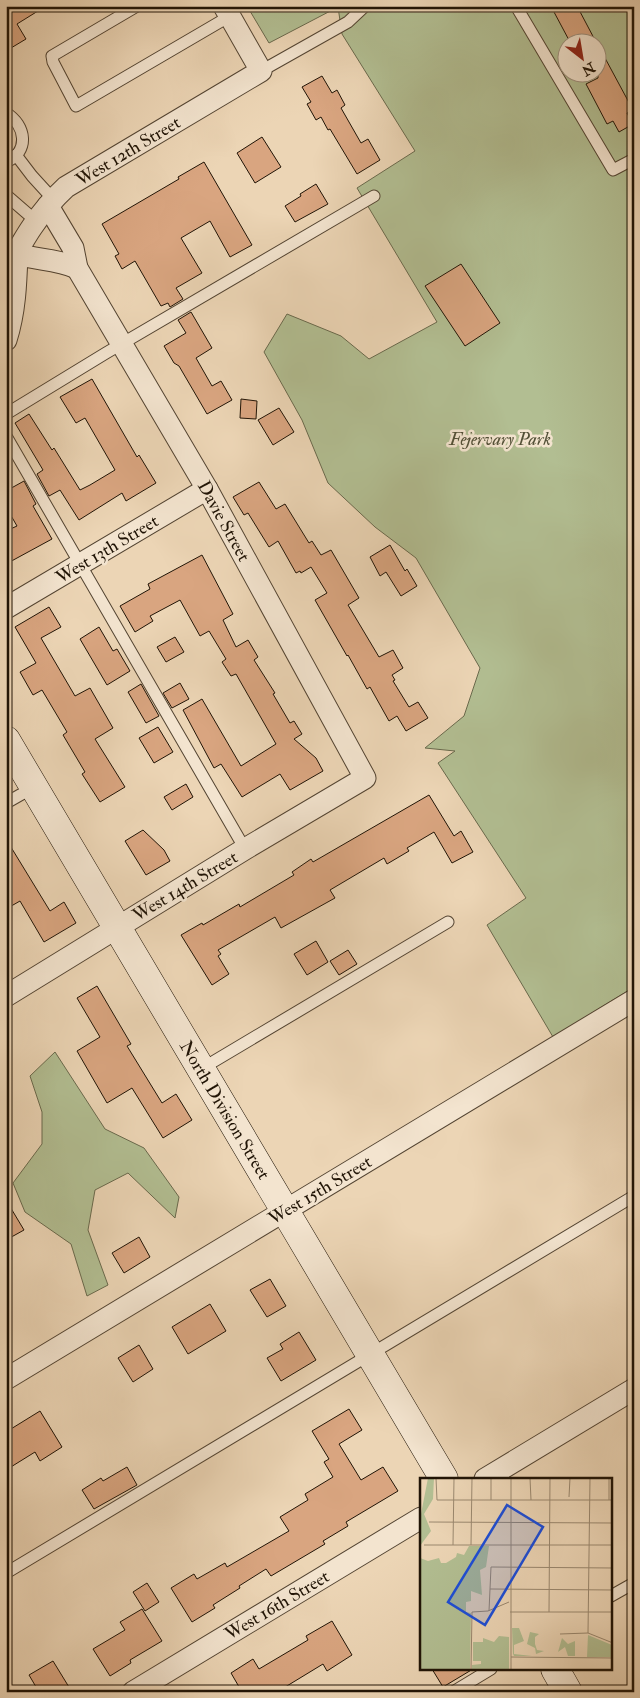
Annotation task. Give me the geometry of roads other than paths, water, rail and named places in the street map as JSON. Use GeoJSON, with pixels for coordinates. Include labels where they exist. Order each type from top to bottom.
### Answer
{"type":"FeatureCollection","features":[{"type":"Feature","properties":{"kind":"main road","name":"North Division Street"},"geometry":{"type":"LineString","coordinates":[[6,740],[443,1478]]}},
{"type":"Feature","properties":{"kind":"main road"},"geometry":{"type":"LineString","coordinates":[[556,1670],[568,1692]]}},
{"type":"Feature","properties":{"kind":"street"},"geometry":{"type":"LineString","coordinates":[[227,11],[261,71]]}},
{"type":"Feature","properties":{"kind":"street","name":"West 12th Street"},"geometry":{"type":"LineString","coordinates":[[6,340],[10,328],[16,291],[12,261],[46,209],[66,187],[261,71]]}},
{"type":"Feature","properties":{"kind":"street","name":"Davie Street"},"geometry":{"type":"LineString","coordinates":[[46,209],[73,248],[77,268],[207,489],[365,778]]}},
{"type":"Feature","properties":{"kind":"street"},"geometry":{"type":"LineString","coordinates":[[12,261],[33,258],[55,260],[77,268]]}},
{"type":"Feature","properties":{"kind":"street","name":"West 13th Street"},"geometry":{"type":"LineString","coordinates":[[6,608],[207,489]]}},
{"type":"Feature","properties":{"kind":"street","name":"West 14th Street"},"geometry":{"type":"LineString","coordinates":[[6,996],[245,849],[365,778]]}},
{"type":"Feature","properties":{"kind":"street","name":"West 15th Street"},"geometry":{"type":"LineString","coordinates":[[6,1379],[634,1000]]}},
{"type":"Feature","properties":{"kind":"street"},"geometry":{"type":"LineString","coordinates":[[487,1478],[634,1389]]}},
{"type":"Feature","properties":{"kind":"street","name":"West 16th Street"},"geometry":{"type":"LineString","coordinates":[[133,1692],[420,1519]]}},
{"type":"Feature","properties":{"kind":"lane"},"geometry":{"type":"LineString","coordinates":[[137,6],[52,56],[53,62],[76,106],[227,11]]}},
{"type":"Feature","properties":{"kind":"lane"},"geometry":{"type":"LineString","coordinates":[[261,71],[348,22],[365,6]]}},
{"type":"Feature","properties":{"kind":"lane"},"geometry":{"type":"LineString","coordinates":[[516,6],[613,170],[634,159]]}},
{"type":"Feature","properties":{"kind":"lane"},"geometry":{"type":"LineString","coordinates":[[6,114],[19,124],[23,140],[21,148],[16,155],[6,162]]}},
{"type":"Feature","properties":{"kind":"lane"},"geometry":{"type":"LineString","coordinates":[[16,155],[32,176],[46,209]]}},
{"type":"Feature","properties":{"kind":"lane"},"geometry":{"type":"LineString","coordinates":[[6,195],[46,209]]}},
{"type":"Feature","properties":{"kind":"lane"},"geometry":{"type":"LineString","coordinates":[[6,414],[121,344],[374,196]]}},
{"type":"Feature","properties":{"kind":"lane"},"geometry":{"type":"LineString","coordinates":[[6,436],[245,849]]}},
{"type":"Feature","properties":{"kind":"lane"},"geometry":{"type":"LineString","coordinates":[[6,803],[34,786]]}},
{"type":"Feature","properties":{"kind":"lane"},"geometry":{"type":"LineString","coordinates":[[201,1069],[448,922]]}},
{"type":"Feature","properties":{"kind":"lane"},"geometry":{"type":"LineString","coordinates":[[6,1573],[634,1196]]}},
{"type":"Feature","properties":{"kind":"lane"},"geometry":{"type":"LineString","coordinates":[[612,1595],[634,1583]]}},
{"type":"Feature","properties":{"kind":"lane"},"geometry":{"type":"LineString","coordinates":[[454,1692],[489,1670]]}},
{"type":"Feature","properties":{"kind":"park label","name":"Fejervary Park"},"geometry":{"type":"Point","coordinates":[500,439]}}]}
